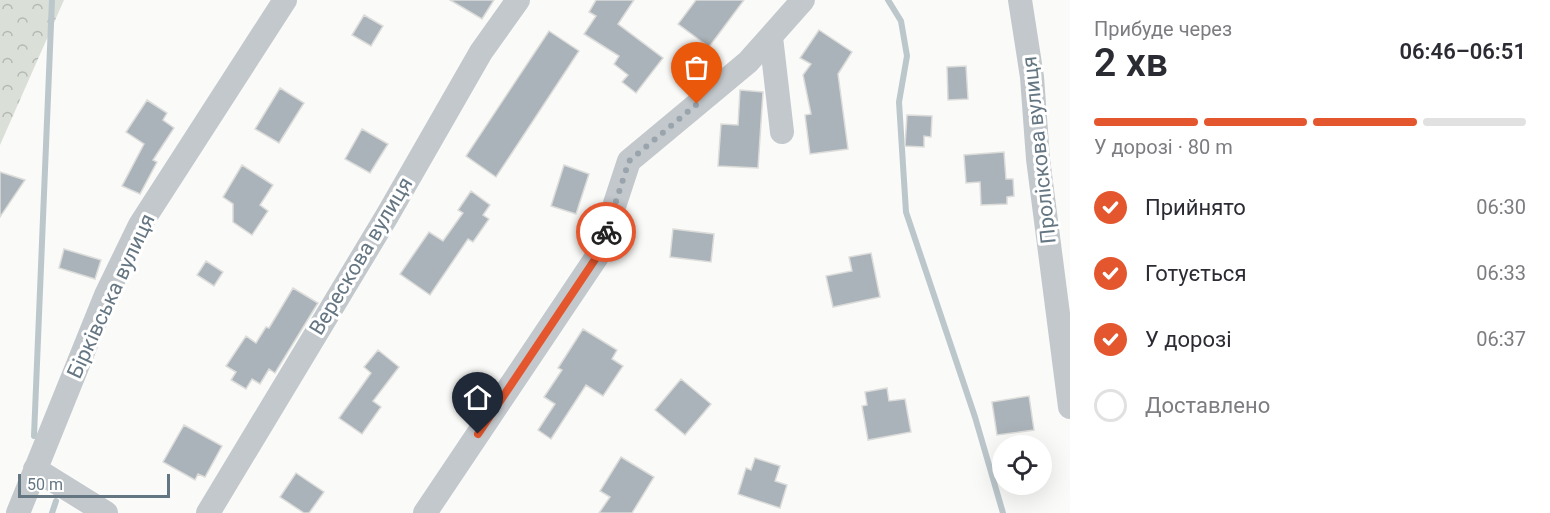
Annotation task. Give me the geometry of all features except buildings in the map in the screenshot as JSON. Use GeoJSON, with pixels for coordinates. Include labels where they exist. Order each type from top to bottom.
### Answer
{"type":"FeatureCollection","features":[{"type":"Feature","properties":{"kind":"street","name":"Бірківська вулиця"},"geometry":{"type":"LineString","coordinates":[[18,513],[106,295],[140,225],[285,0]]}},
{"type":"Feature","properties":{"kind":"street","name":"Верескова вулиця"},"geometry":{"type":"LineString","coordinates":[[208,513],[481,52],[518,0]]}},
{"type":"Feature","properties":{"kind":"street"},"geometry":{"type":"LineString","coordinates":[[425,513],[598,255],[629,161],[748,62],[803,0]]}},
{"type":"Feature","properties":{"kind":"street","name":"Проліскова вулиця"},"geometry":{"type":"LineString","coordinates":[[1020,0],[1032,77],[1038,159],[1070,407]]}},
{"type":"Feature","properties":{"kind":"street"},"geometry":{"type":"LineString","coordinates":[[771,37],[782,132]]}},
{"type":"Feature","properties":{"kind":"street"},"geometry":{"type":"LineString","coordinates":[[35,469],[106,513]]}},
{"type":"Feature","properties":{"kind":"green space"},"geometry":{"type":"Polygon","coordinates":[[[0,0],[64,0],[0,145],[0,0]]]}},
{"type":"Feature","properties":{"kind":"waterway"},"geometry":{"type":"LineString","coordinates":[[34,436],[52,0]]}},
{"type":"Feature","properties":{"kind":"waterway"},"geometry":{"type":"LineString","coordinates":[[888,0],[901,21],[907,56],[899,102],[906,212],[975,417],[1003,513]]}},
{"type":"Feature","properties":{"kind":"waterway"},"geometry":{"type":"LineString","coordinates":[[52,513],[56,501]]}},
{"type":"Feature","properties":{"kind":"way so far"},"geometry":{"type":"LineString","coordinates":[[606,232],[629,161],[697,104]]}},
{"type":"Feature","properties":{"kind":"route"},"geometry":{"type":"LineString","coordinates":[[478,434],[598,255],[606,232]]}}]}
